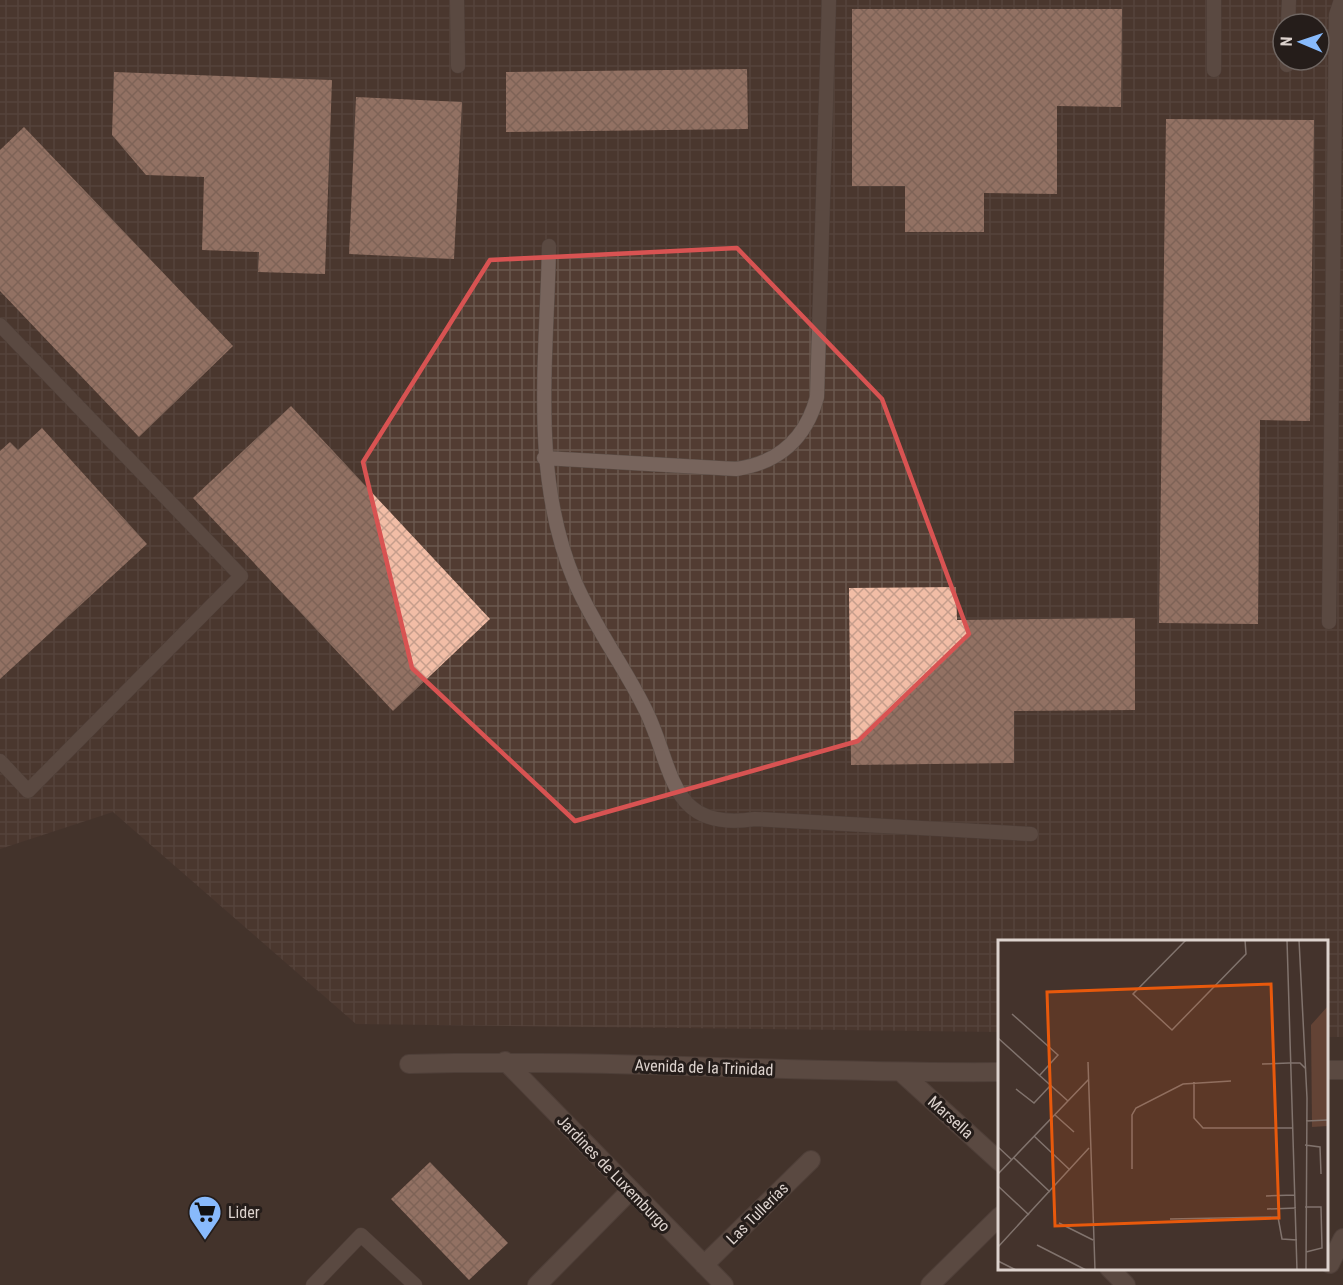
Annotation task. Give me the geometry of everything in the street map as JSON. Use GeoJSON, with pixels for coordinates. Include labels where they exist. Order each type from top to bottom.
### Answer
{"type":"FeatureCollection","features":[{"type":"Feature","properties":{"kind":"street","name":"Avenida de la Trinidad"},"geometry":{"type":"LineString","coordinates":[[410,1064],[505,1061],[902,1073],[998,1072]]}},
{"type":"Feature","properties":{"kind":"street","name":"Jardines de Luxemburgo"},"geometry":{"type":"LineString","coordinates":[[505,1061],[724,1285]]}},
{"type":"Feature","properties":{"kind":"street","name":"Marsella"},"geometry":{"type":"LineString","coordinates":[[902,1073],[998,1161]]}},
{"type":"Feature","properties":{"kind":"street","name":"Las Tullerías"},"geometry":{"type":"LineString","coordinates":[[704,1265],[810,1160]]}},
{"type":"Feature","properties":{"kind":"street"},"geometry":{"type":"LineString","coordinates":[[537,1285],[631,1190]]}},
{"type":"Feature","properties":{"kind":"street"},"geometry":{"type":"LineString","coordinates":[[930,1285],[998,1217]]}},
{"type":"Feature","properties":{"kind":"street"},"geometry":{"type":"LineString","coordinates":[[1330,1264],[1343,1238]]}},
{"type":"Feature","properties":{"kind":"street"},"geometry":{"type":"LineString","coordinates":[[1110,1270],[1126,1285]]}},
{"type":"Feature","properties":{"kind":"lane"},"geometry":{"type":"LineString","coordinates":[[457,0],[458,66]]}},
{"type":"Feature","properties":{"kind":"lane"},"geometry":{"type":"LineString","coordinates":[[544,458],[736,469],[751,467],[779,455],[804,430],[817,397],[829,0]]}},
{"type":"Feature","properties":{"kind":"lane"},"geometry":{"type":"LineString","coordinates":[[1214,0],[1214,70]]}},
{"type":"Feature","properties":{"kind":"lane"},"geometry":{"type":"LineString","coordinates":[[1329,622],[1336,15],[1341,0]]}},
{"type":"Feature","properties":{"kind":"lane"},"geometry":{"type":"LineString","coordinates":[[549,246],[544,458],[555,521],[575,582],[594,620],[638,693],[663,753],[672,784],[693,808],[723,821],[755,819],[1031,834]]}},
{"type":"Feature","properties":{"kind":"lane"},"geometry":{"type":"LineString","coordinates":[[0,325],[241,576],[28,790],[0,761]]}},
{"type":"Feature","properties":{"kind":"lane"},"geometry":{"type":"LineString","coordinates":[[314,1285],[361,1235],[415,1285]]}},
{"type":"Feature","properties":{"kind":"highlighted area"},"geometry":{"type":"Polygon","coordinates":[[[737,248],[882,399],[969,634],[858,741],[575,821],[412,668],[363,462],[490,260],[737,248]]]}},
{"type":"Feature","properties":{"kind":"shaded area"},"geometry":{"type":"Polygon","coordinates":[[[0,0],[1343,0],[1343,1037],[1328,1037],[1328,940],[998,940],[998,1032],[356,1024],[113,812],[0,849],[0,0]]]}},
{"type":"Feature","properties":{"kind":"building"},"geometry":{"type":"Polygon","coordinates":[[[852,9],[1122,9],[1121,107],[1057,106],[1057,194],[984,193],[984,232],[905,232],[905,186],[852,186],[852,9]]]}},
{"type":"Feature","properties":{"kind":"building"},"geometry":{"type":"Polygon","coordinates":[[[747,69],[748,129],[506,132],[506,72],[747,69]]]}},
{"type":"Feature","properties":{"kind":"building"},"geometry":{"type":"Polygon","coordinates":[[[114,72],[332,80],[325,274],[258,272],[259,252],[202,250],[204,177],[146,175],[112,135],[114,72]]]}},
{"type":"Feature","properties":{"kind":"building"},"geometry":{"type":"Polygon","coordinates":[[[356,97],[462,102],[454,259],[349,254],[356,97]]]}},
{"type":"Feature","properties":{"kind":"building"},"geometry":{"type":"Polygon","coordinates":[[[1166,119],[1314,120],[1310,421],[1260,420],[1258,624],[1159,623],[1166,119]]]}},
{"type":"Feature","properties":{"kind":"building"},"geometry":{"type":"Polygon","coordinates":[[[24,127],[233,346],[139,437],[0,291],[0,150],[24,127]]]}},
{"type":"Feature","properties":{"kind":"building"},"geometry":{"type":"Polygon","coordinates":[[[291,406],[490,619],[393,711],[193,498],[291,406]]]}},
{"type":"Feature","properties":{"kind":"building"},"geometry":{"type":"Polygon","coordinates":[[[42,428],[147,544],[0,679],[0,451],[10,442],[18,450],[42,428]]]}},
{"type":"Feature","properties":{"kind":"building"},"geometry":{"type":"Polygon","coordinates":[[[956,587],[957,620],[1135,618],[1135,710],[1014,711],[1014,763],[851,765],[849,588],[956,587]]]}},
{"type":"Feature","properties":{"kind":"building"},"geometry":{"type":"Polygon","coordinates":[[[430,1162],[508,1243],[469,1280],[391,1199],[430,1162]]]}},
{"type":"Feature","properties":{"kind":"place","name":"Lider"},"geometry":{"type":"Point","coordinates":[205,1241]}}]}
